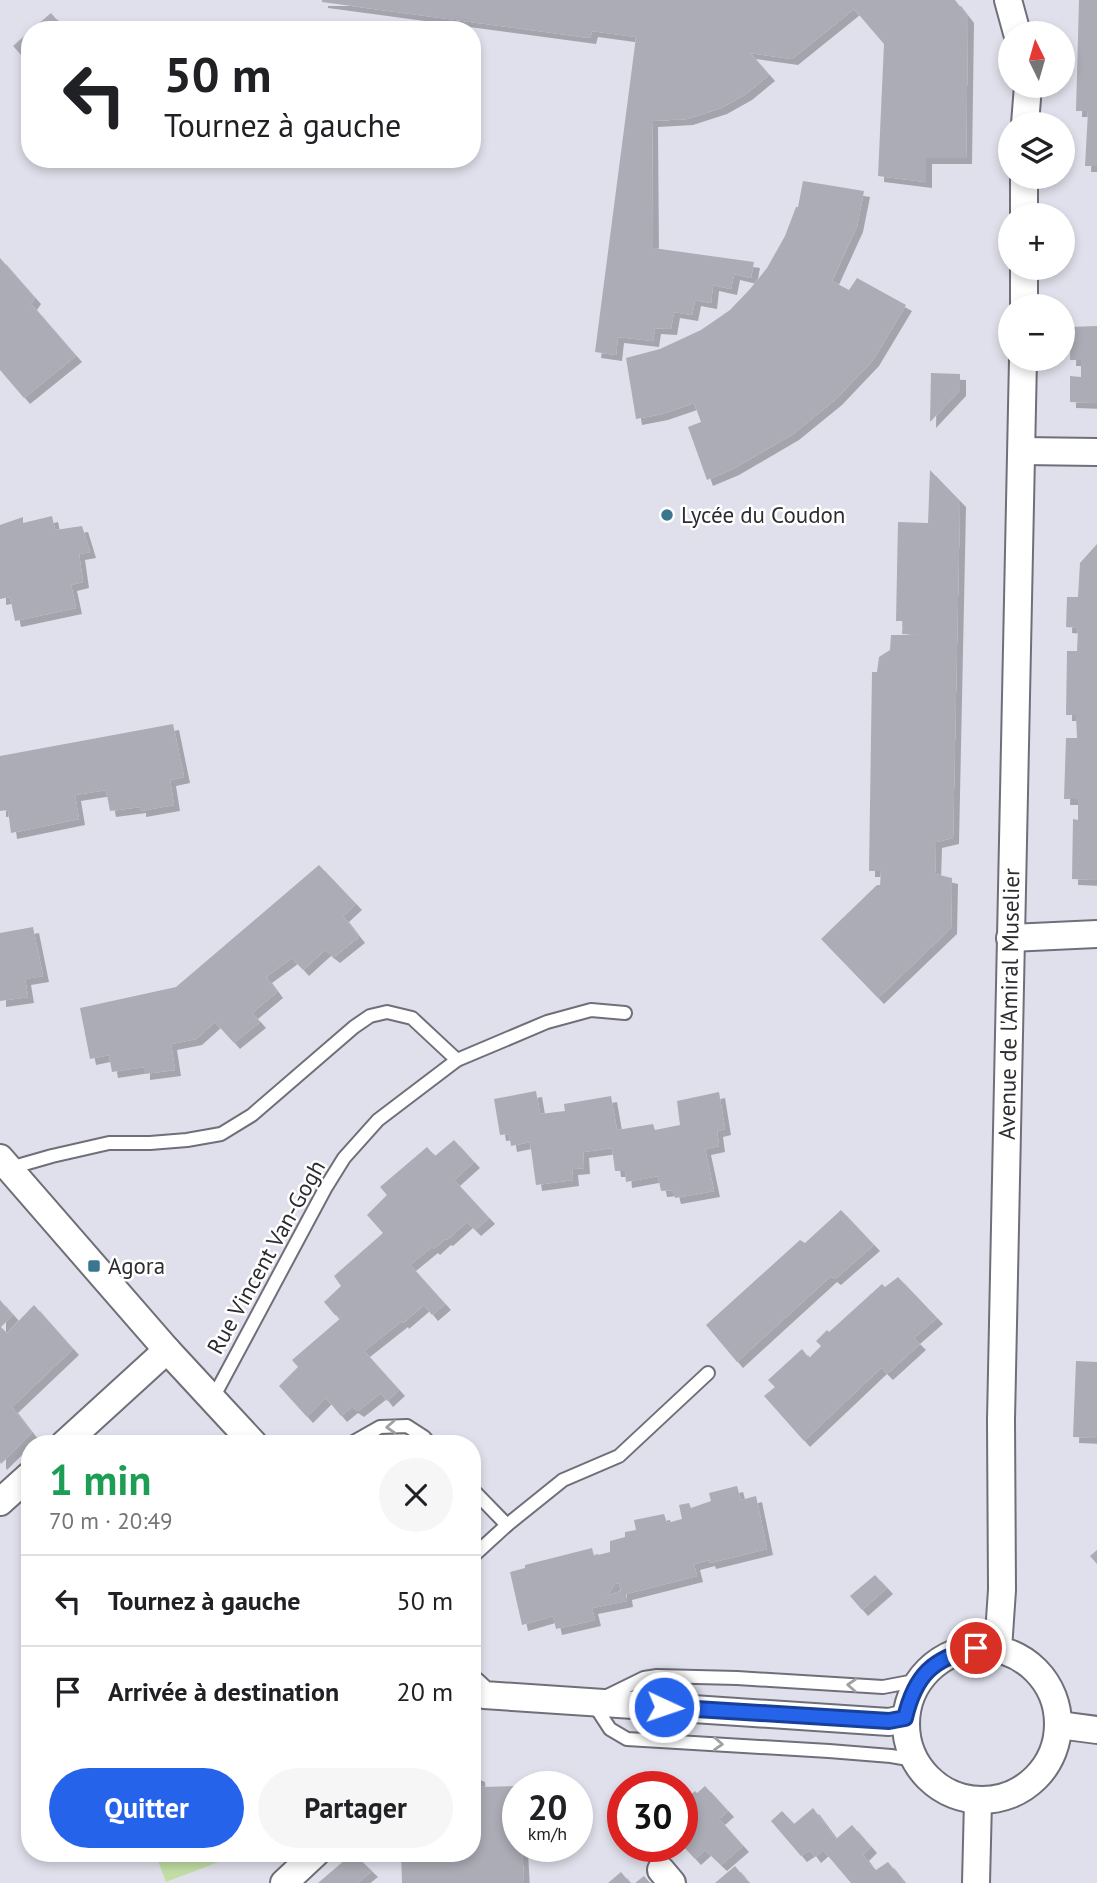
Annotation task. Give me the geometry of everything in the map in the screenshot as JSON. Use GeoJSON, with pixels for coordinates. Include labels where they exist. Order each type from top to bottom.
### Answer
{"type":"FeatureCollection","features":[{"type":"Feature","properties":{"kind":"street"},"geometry":{"type":"LineString","coordinates":[[1008,0],[1014,21]]}},
{"type":"Feature","properties":{"kind":"street"},"geometry":{"type":"LineString","coordinates":[[1027,0],[1030,21]]}},
{"type":"Feature","properties":{"kind":"street","name":"Avenue de l'Amiral Muselier"},"geometry":{"type":"LineString","coordinates":[[998,1649],[1002,1590],[1001,1420],[1023,371]]}},
{"type":"Feature","properties":{"kind":"street"},"geometry":{"type":"LineString","coordinates":[[1022,452],[1097,452]]}},
{"type":"Feature","properties":{"kind":"street"},"geometry":{"type":"LineString","coordinates":[[1010,938],[1097,934]]}},
{"type":"Feature","properties":{"kind":"street"},"geometry":{"type":"LineString","coordinates":[[5,1163],[167,1350],[246,1435]]}},
{"type":"Feature","properties":{"kind":"street"},"geometry":{"type":"LineString","coordinates":[[74,1435],[167,1350]]}},
{"type":"Feature","properties":{"kind":"street"},"geometry":{"type":"LineString","coordinates":[[0,1502],[21,1483]]}},
{"type":"Feature","properties":{"kind":"street"},"geometry":{"type":"LineString","coordinates":[[976,1648],[998,1649],[1018,1656],[1035,1668],[1049,1685],[1057,1704],[1059,1725],[1055,1750],[1043,1772],[1025,1788],[1002,1799],[978,1801],[958,1797],[940,1789],[925,1776],[914,1760],[907,1740],[905,1718],[910,1698],[920,1680],[935,1664],[954,1653],[976,1648]]}},
{"type":"Feature","properties":{"kind":"street"},"geometry":{"type":"LineString","coordinates":[[481,1695],[889,1721],[905,1718]]}},
{"type":"Feature","properties":{"kind":"street"},"geometry":{"type":"LineString","coordinates":[[1059,1725],[1097,1730]]}},
{"type":"Feature","properties":{"kind":"street"},"geometry":{"type":"LineString","coordinates":[[976,1883],[978,1801]]}},
{"type":"Feature","properties":{"kind":"street"},"geometry":{"type":"LineString","coordinates":[[284,1883],[306,1862]]}},
{"type":"Feature","properties":{"kind":"lane","name":"Rue Vincent Van-Gogh"},"geometry":{"type":"LineString","coordinates":[[213,1398],[326,1186],[344,1158],[378,1120],[457,1060],[547,1022],[591,1010],[625,1013]]}},
{"type":"Feature","properties":{"kind":"lane"},"geometry":{"type":"LineString","coordinates":[[5,1163],[109,1143],[150,1143],[221,1134],[252,1115],[354,1027],[370,1016],[387,1012],[412,1018],[457,1060]]}},
{"type":"Feature","properties":{"kind":"lane"},"geometry":{"type":"LineString","coordinates":[[481,1549],[563,1480],[619,1455],[708,1373]]}},
{"type":"Feature","properties":{"kind":"lane"},"geometry":{"type":"LineString","coordinates":[[366,1435],[380,1427],[407,1426],[421,1435]]}},
{"type":"Feature","properties":{"kind":"lane"},"geometry":{"type":"LineString","coordinates":[[481,1498],[507,1525]]}},
{"type":"Feature","properties":{"kind":"lane"},"geometry":{"type":"LineString","coordinates":[[914,1760],[829,1751],[627,1739],[610,1729],[593,1703],[644,1678],[657,1676],[883,1687],[920,1680]]}},
{"type":"Feature","properties":{"kind":"green space"},"geometry":{"type":"Polygon","coordinates":[[[158,1862],[218,1862],[166,1882],[158,1862]]]}},
{"type":"Feature","properties":{"kind":"building"},"geometry":{"type":"Polygon","coordinates":[[[955,0],[968,17],[966,158],[926,158],[926,182],[878,176],[884,44],[854,9],[792,59],[750,53],[769,75],[746,94],[721,108],[687,119],[652,121],[653,248],[754,262],[751,278],[734,274],[731,289],[713,285],[711,303],[695,300],[692,315],[674,312],[671,329],[655,328],[653,341],[618,337],[616,355],[595,352],[636,37],[592,31],[590,38],[481,23],[481,21],[322,2],[955,0]]]}},
{"type":"Feature","properties":{"kind":"building"},"geometry":{"type":"Polygon","coordinates":[[[1079,0],[1097,0],[1097,166],[1085,166],[1088,111],[1076,111],[1079,0]]]}},
{"type":"Feature","properties":{"kind":"building"},"geometry":{"type":"Polygon","coordinates":[[[51,13],[58,21],[42,21],[51,13]]]}},
{"type":"Feature","properties":{"kind":"building"},"geometry":{"type":"Polygon","coordinates":[[[21,39],[21,55],[13,46],[21,39]]]}},
{"type":"Feature","properties":{"kind":"building"},"geometry":{"type":"Polygon","coordinates":[[[803,181],[864,191],[857,226],[832,281],[849,290],[857,278],[906,305],[873,360],[836,399],[793,434],[733,469],[707,480],[688,427],[701,422],[694,403],[636,419],[626,358],[660,349],[701,330],[730,310],[767,268],[798,207],[803,181]]]}},
{"type":"Feature","properties":{"kind":"building"},"geometry":{"type":"Polygon","coordinates":[[[0,258],[35,298],[31,304],[76,356],[24,398],[0,370],[0,258]]]}},
{"type":"Feature","properties":{"kind":"building"},"geometry":{"type":"Polygon","coordinates":[[[1097,326],[1097,403],[1070,402],[1070,376],[1081,377],[1081,360],[1075,360],[1075,327],[1097,326]]]}},
{"type":"Feature","properties":{"kind":"building"},"geometry":{"type":"Polygon","coordinates":[[[931,373],[960,374],[960,390],[930,422],[931,373]]]}},
{"type":"Feature","properties":{"kind":"building"},"geometry":{"type":"Polygon","coordinates":[[[930,470],[960,501],[953,838],[936,842],[935,874],[952,878],[951,928],[878,998],[821,939],[880,885],[881,871],[869,871],[872,672],[877,672],[879,657],[890,650],[891,635],[919,635],[902,634],[903,621],[896,621],[898,522],[928,523],[930,470]]]}},
{"type":"Feature","properties":{"kind":"building"},"geometry":{"type":"Polygon","coordinates":[[[52,516],[55,530],[82,526],[90,552],[79,554],[83,582],[71,585],[76,608],[15,621],[10,597],[0,599],[0,525],[23,517],[23,523],[52,516]]]}},
{"type":"Feature","properties":{"kind":"building"},"geometry":{"type":"Polygon","coordinates":[[[1097,544],[1097,880],[1072,879],[1073,819],[1078,820],[1078,799],[1064,799],[1066,738],[1077,738],[1076,715],[1066,715],[1067,651],[1077,651],[1078,628],[1066,627],[1067,597],[1078,597],[1080,563],[1097,544]]]}},
{"type":"Feature","properties":{"kind":"building"},"geometry":{"type":"Polygon","coordinates":[[[173,724],[184,777],[170,780],[174,805],[140,811],[140,807],[110,811],[106,790],[75,795],[79,819],[11,833],[8,810],[0,811],[0,756],[173,724]]]}},
{"type":"Feature","properties":{"kind":"building"},"geometry":{"type":"Polygon","coordinates":[[[319,865],[356,904],[343,916],[359,937],[334,957],[325,950],[303,970],[292,958],[266,977],[277,992],[252,1013],[260,1022],[234,1043],[215,1022],[196,1039],[171,1044],[175,1070],[144,1074],[144,1067],[112,1072],[109,1055],[90,1059],[80,1008],[176,987],[319,865]]]}},
{"type":"Feature","properties":{"kind":"building"},"geometry":{"type":"Polygon","coordinates":[[[33,927],[43,976],[25,979],[28,997],[0,1001],[0,933],[33,927]]]}},
{"type":"Feature","properties":{"kind":"building"},"geometry":{"type":"Polygon","coordinates":[[[536,1091],[540,1114],[565,1111],[564,1104],[611,1096],[617,1130],[653,1124],[655,1130],[680,1125],[677,1101],[719,1092],[725,1129],[717,1131],[719,1146],[705,1149],[714,1191],[675,1198],[673,1190],[661,1191],[658,1176],[626,1182],[625,1171],[615,1171],[612,1148],[583,1152],[584,1168],[572,1169],[573,1180],[536,1185],[530,1142],[511,1146],[509,1134],[500,1135],[494,1099],[536,1091]]]}},
{"type":"Feature","properties":{"kind":"building"},"geometry":{"type":"Polygon","coordinates":[[[454,1140],[474,1162],[454,1180],[489,1218],[475,1230],[467,1222],[447,1240],[434,1249],[432,1247],[410,1265],[445,1304],[432,1315],[424,1305],[364,1351],[399,1390],[387,1401],[381,1393],[358,1411],[352,1407],[341,1416],[326,1398],[307,1417],[279,1386],[298,1367],[292,1360],[342,1317],[335,1315],[324,1302],[341,1286],[334,1276],[383,1233],[367,1215],[387,1195],[380,1187],[427,1147],[435,1156],[454,1140]]]}},
{"type":"Feature","properties":{"kind":"building"},"geometry":{"type":"Polygon","coordinates":[[[841,1210],[874,1245],[835,1279],[831,1276],[737,1362],[706,1325],[800,1240],[805,1243],[841,1210]]]}},
{"type":"Feature","properties":{"kind":"building"},"geometry":{"type":"Polygon","coordinates":[[[898,1277],[937,1318],[914,1338],[920,1344],[887,1374],[881,1368],[804,1441],[764,1396],[775,1387],[768,1380],[802,1349],[809,1358],[821,1346],[816,1341],[827,1330],[829,1332],[882,1284],[885,1287],[898,1277]]]}},
{"type":"Feature","properties":{"kind":"building"},"geometry":{"type":"Polygon","coordinates":[[[0,1300],[13,1315],[1,1327],[7,1333],[34,1305],[73,1349],[12,1407],[32,1433],[21,1435],[21,1444],[1,1464],[0,1300]]]}},
{"type":"Feature","properties":{"kind":"building"},"geometry":{"type":"Polygon","coordinates":[[[1076,1361],[1097,1362],[1097,1438],[1073,1437],[1076,1361]]]}},
{"type":"Feature","properties":{"kind":"building"},"geometry":{"type":"Polygon","coordinates":[[[737,1486],[741,1500],[756,1496],[767,1549],[710,1563],[709,1560],[694,1564],[697,1576],[626,1594],[627,1601],[592,1608],[595,1620],[556,1629],[553,1616],[522,1625],[510,1572],[525,1568],[525,1565],[592,1548],[594,1556],[610,1552],[610,1541],[625,1537],[625,1532],[636,1530],[634,1520],[664,1514],[667,1523],[682,1519],[679,1505],[689,1503],[691,1508],[711,1501],[709,1493],[737,1486]],[[619,1583],[615,1584],[607,1596],[621,1591],[619,1583]]]}},
{"type":"Feature","properties":{"kind":"building"},"geometry":{"type":"Polygon","coordinates":[[[1097,1550],[1097,1564],[1090,1556],[1097,1550]]]}},
{"type":"Feature","properties":{"kind":"building"},"geometry":{"type":"Polygon","coordinates":[[[875,1575],[887,1588],[862,1610],[850,1596],[875,1575]]]}},
{"type":"Feature","properties":{"kind":"building"},"geometry":{"type":"Polygon","coordinates":[[[502,1786],[502,1862],[523,1862],[524,1883],[402,1883],[401,1862],[481,1862],[481,1787],[502,1786]]]}},
{"type":"Feature","properties":{"kind":"building"},"geometry":{"type":"Polygon","coordinates":[[[705,1786],[728,1811],[719,1819],[743,1846],[721,1865],[705,1850],[698,1856],[698,1792],[705,1786]]]}},
{"type":"Feature","properties":{"kind":"building"},"geometry":{"type":"Polygon","coordinates":[[[813,1808],[836,1839],[852,1825],[871,1847],[863,1855],[869,1863],[876,1870],[888,1862],[905,1883],[851,1883],[823,1850],[815,1857],[810,1850],[801,1856],[771,1821],[782,1811],[794,1824],[813,1808]]]}},
{"type":"Feature","properties":{"kind":"building"},"geometry":{"type":"Polygon","coordinates":[[[342,1862],[362,1862],[372,1871],[357,1883],[318,1883],[342,1862]]]}},
{"type":"Feature","properties":{"kind":"building"},"geometry":{"type":"Polygon","coordinates":[[[735,1866],[749,1883],[715,1883],[735,1866]]]}},
{"type":"Feature","properties":{"kind":"building"},"geometry":{"type":"Polygon","coordinates":[[[621,1872],[630,1883],[608,1883],[621,1872]]]}},
{"type":"Feature","properties":{"kind":"building"},"geometry":{"type":"Polygon","coordinates":[[[644,1876],[650,1883],[635,1883],[644,1876]]]}},
{"type":"Feature","properties":{"kind":"place","name":"Lycée du Coudon"},"geometry":{"type":"Point","coordinates":[667,515]}},
{"type":"Feature","properties":{"kind":"place","name":"Agora"},"geometry":{"type":"Point","coordinates":[94,1266]}},
{"type":"Feature","properties":{"kind":"route"},"geometry":{"type":"LineString","coordinates":[[664,1707],[889,1721],[905,1718],[910,1698],[920,1680],[935,1664],[954,1653],[976,1648]]}}]}
